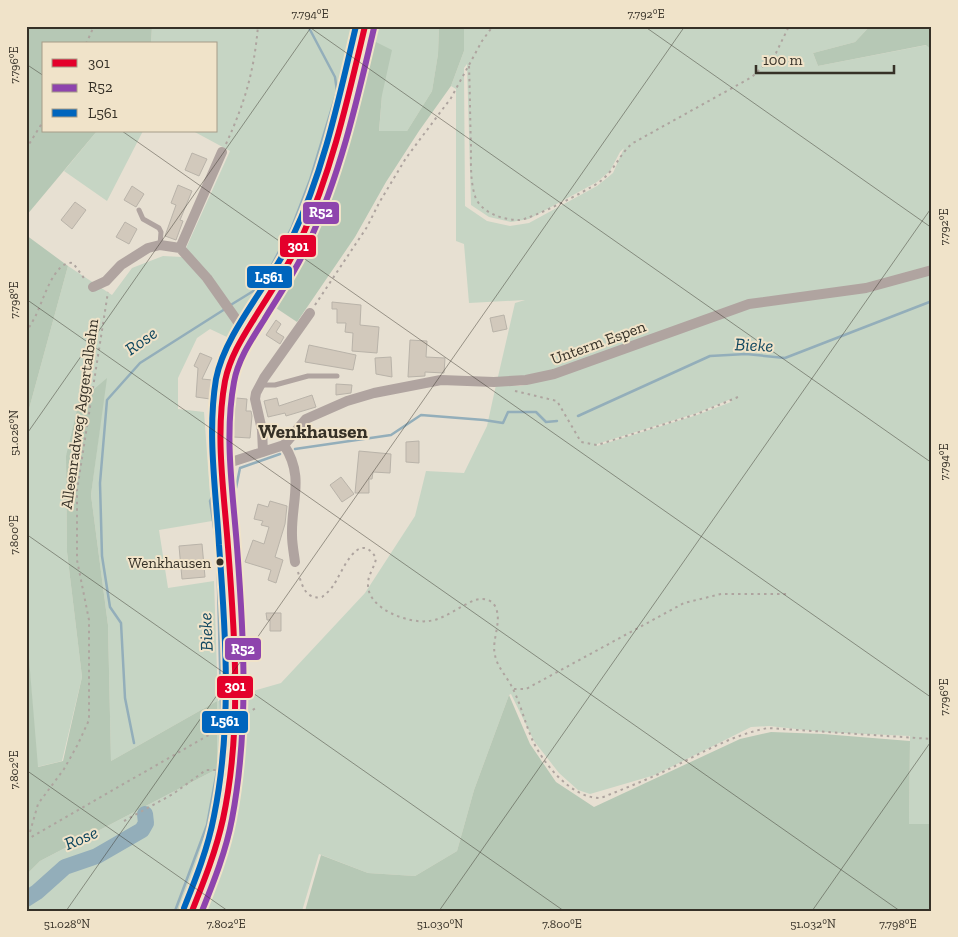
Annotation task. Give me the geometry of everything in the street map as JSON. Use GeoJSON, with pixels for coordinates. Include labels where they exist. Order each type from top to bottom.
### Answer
{"type":"FeatureCollection","features":[{"type":"Feature","properties":{"kind":"main road"},"geometry":{"type":"LineString","coordinates":[[192,911],[212,858],[228,788],[234,749],[235,672],[221,422],[225,377],[232,356],[246,330],[284,272],[317,205],[345,114],[365,26]]}},
{"type":"Feature","properties":{"kind":"street"},"geometry":{"type":"LineString","coordinates":[[180,248],[222,152]]}},
{"type":"Feature","properties":{"kind":"street"},"geometry":{"type":"LineString","coordinates":[[93,287],[101,284],[121,265],[139,252],[160,245],[180,248],[216,290],[233,316],[246,330]]}},
{"type":"Feature","properties":{"kind":"street","name":"Unterm Espen"},"geometry":{"type":"LineString","coordinates":[[284,445],[306,419],[347,401],[374,393],[441,380],[494,382],[526,380],[554,374],[749,304],[866,288],[932,270]]}},
{"type":"Feature","properties":{"kind":"street"},"geometry":{"type":"LineString","coordinates":[[263,452],[262,430],[255,399],[260,385],[310,313]]}},
{"type":"Feature","properties":{"kind":"street"},"geometry":{"type":"LineString","coordinates":[[223,473],[263,452],[284,445],[295,464],[296,487],[292,535],[295,562]]}},
{"type":"Feature","properties":{"kind":"lane"},"geometry":{"type":"LineString","coordinates":[[139,210],[143,218],[161,232],[160,245]]}},
{"type":"Feature","properties":{"kind":"lane"},"geometry":{"type":"LineString","coordinates":[[260,385],[275,385],[308,376],[337,376]]}},
{"type":"Feature","properties":{"kind":"path"},"geometry":{"type":"LineString","coordinates":[[87,42],[94,26]]}},
{"type":"Feature","properties":{"kind":"path"},"geometry":{"type":"LineString","coordinates":[[222,152],[247,94],[255,56],[258,26]]}},
{"type":"Feature","properties":{"kind":"path"},"geometry":{"type":"LineString","coordinates":[[310,313],[367,227],[406,158],[452,98],[482,41],[493,26]]}},
{"type":"Feature","properties":{"kind":"path"},"geometry":{"type":"LineString","coordinates":[[469,66],[471,169],[474,195],[478,203],[486,211],[520,220],[537,215],[597,184],[611,172],[627,148],[633,143],[752,77],[776,53],[789,26]]}},
{"type":"Feature","properties":{"kind":"path"},"geometry":{"type":"LineString","coordinates":[[26,149],[42,123]]}},
{"type":"Feature","properties":{"kind":"path"},"geometry":{"type":"LineString","coordinates":[[26,333],[50,282],[63,265],[70,262],[73,263],[89,285],[93,287]]}},
{"type":"Feature","properties":{"kind":"path","name":"Alleenradweg Aggertalbahn"},"geometry":{"type":"LineString","coordinates":[[26,839],[38,804],[64,769],[89,720],[90,620],[77,560],[76,490],[110,277]]}},
{"type":"Feature","properties":{"kind":"path"},"geometry":{"type":"LineString","coordinates":[[515,391],[557,400],[581,442],[597,445],[697,414],[738,398]]}},
{"type":"Feature","properties":{"kind":"path"},"geometry":{"type":"LineString","coordinates":[[295,562],[302,586],[310,596],[317,598],[326,594],[334,585],[351,554],[357,550],[368,548],[376,558],[368,584],[370,592],[382,607],[392,614],[409,619],[430,621],[482,598],[493,603],[498,619],[494,637],[494,656],[514,689],[532,740],[542,756],[569,787],[580,794],[592,798],[601,798],[655,776],[751,731],[768,728],[932,739]]}},
{"type":"Feature","properties":{"kind":"path"},"geometry":{"type":"LineString","coordinates":[[514,689],[526,689],[684,603],[721,594],[787,594]]}},
{"type":"Feature","properties":{"kind":"path"},"geometry":{"type":"LineString","coordinates":[[26,839],[197,742]]}},
{"type":"Feature","properties":{"kind":"path"},"geometry":{"type":"LineString","coordinates":[[124,821],[173,794],[206,770],[225,770]]}},
{"type":"Feature","properties":{"kind":"green space"},"geometry":{"type":"Polygon","coordinates":[[[26,26],[152,26],[151,42],[42,42],[42,132],[96,132],[26,216],[26,26]]]}},
{"type":"Feature","properties":{"kind":"green space"},"geometry":{"type":"Polygon","coordinates":[[[152,26],[439,26],[438,54],[432,91],[407,131],[379,132],[382,95],[340,151],[246,346],[210,329],[197,338],[178,378],[178,409],[204,412],[212,521],[159,530],[168,588],[214,581],[218,701],[281,683],[365,593],[415,516],[426,471],[464,473],[487,426],[496,385],[520,386],[530,384],[730,311],[932,272],[932,824],[909,825],[910,736],[823,732],[769,726],[751,727],[655,775],[590,794],[578,790],[559,773],[534,741],[511,694],[509,695],[474,790],[457,851],[415,876],[368,873],[319,854],[302,911],[201,911],[213,883],[226,840],[240,774],[242,751],[221,768],[208,837],[178,911],[26,911],[26,875],[40,861],[217,769],[217,701],[111,761],[108,625],[91,495],[106,379],[66,456],[67,552],[82,677],[62,761],[37,767],[26,622],[26,420],[68,266],[112,295],[132,268],[163,256],[182,257],[230,151],[195,132],[218,132],[218,42],[151,42],[152,26]],[[731,399],[697,413],[597,444],[597,446],[697,415],[731,402],[731,399]]]}},
{"type":"Feature","properties":{"kind":"green space"},"geometry":{"type":"Polygon","coordinates":[[[439,26],[464,26],[464,51],[451,86],[419,131],[386,182],[355,237],[297,322],[270,304],[323,205],[368,38],[392,50],[382,95],[379,131],[407,131],[432,91],[438,54],[439,26]]]}},
{"type":"Feature","properties":{"kind":"green space"},"geometry":{"type":"Polygon","coordinates":[[[464,26],[870,26],[855,42],[813,53],[818,66],[927,45],[932,50],[932,267],[867,285],[768,297],[522,380],[497,381],[515,303],[525,300],[469,303],[464,244],[456,241],[456,89],[451,86],[464,51],[464,26]],[[467,64],[464,68],[465,206],[487,221],[510,226],[529,223],[597,186],[613,173],[624,148],[610,171],[597,182],[529,219],[511,222],[489,217],[471,205],[467,64]]]}},
{"type":"Feature","properties":{"kind":"green space"},"geometry":{"type":"Polygon","coordinates":[[[870,26],[932,26],[932,50],[926,45],[818,66],[813,53],[855,42],[870,26]]]}},
{"type":"Feature","properties":{"kind":"green space"},"geometry":{"type":"Polygon","coordinates":[[[96,132],[142,132],[107,201],[64,171],[96,132]]]}},
{"type":"Feature","properties":{"kind":"green space"},"geometry":{"type":"Polygon","coordinates":[[[26,235],[68,266],[26,420],[26,235]]]}},
{"type":"Feature","properties":{"kind":"green space"},"geometry":{"type":"Polygon","coordinates":[[[107,378],[91,495],[108,625],[111,761],[217,701],[217,769],[40,861],[26,875],[26,622],[38,767],[63,761],[82,677],[67,552],[66,456],[79,402],[107,378]]]}},
{"type":"Feature","properties":{"kind":"green space"},"geometry":{"type":"Polygon","coordinates":[[[509,695],[530,744],[556,782],[594,807],[740,739],[771,732],[910,741],[909,824],[932,824],[932,911],[305,911],[321,855],[368,873],[415,876],[457,851],[474,790],[509,695]]]}},
{"type":"Feature","properties":{"kind":"building"},"geometry":{"type":"Polygon","coordinates":[[[192,153],[207,159],[199,176],[185,170],[192,153]]]}},
{"type":"Feature","properties":{"kind":"building"},"geometry":{"type":"Polygon","coordinates":[[[178,185],[192,191],[180,220],[183,221],[176,240],[165,236],[176,205],[171,203],[178,185]]]}},
{"type":"Feature","properties":{"kind":"building"},"geometry":{"type":"Polygon","coordinates":[[[132,186],[144,194],[136,207],[124,200],[132,186]]]}},
{"type":"Feature","properties":{"kind":"building"},"geometry":{"type":"Polygon","coordinates":[[[75,202],[86,210],[72,229],[61,220],[75,202]]]}},
{"type":"Feature","properties":{"kind":"building"},"geometry":{"type":"Polygon","coordinates":[[[125,222],[137,229],[129,244],[116,237],[125,222]]]}},
{"type":"Feature","properties":{"kind":"building"},"geometry":{"type":"Polygon","coordinates":[[[332,302],[361,305],[360,325],[379,327],[377,353],[352,351],[353,333],[345,332],[346,323],[337,323],[337,309],[332,309],[332,302]]]}},
{"type":"Feature","properties":{"kind":"building"},"geometry":{"type":"Polygon","coordinates":[[[504,315],[507,329],[493,332],[490,318],[504,315]]]}},
{"type":"Feature","properties":{"kind":"building"},"geometry":{"type":"Polygon","coordinates":[[[276,320],[281,324],[276,332],[284,337],[280,344],[266,335],[276,320]]]}},
{"type":"Feature","properties":{"kind":"building"},"geometry":{"type":"Polygon","coordinates":[[[410,340],[427,341],[426,357],[445,358],[444,373],[425,372],[425,376],[408,377],[410,340]]]}},
{"type":"Feature","properties":{"kind":"building"},"geometry":{"type":"Polygon","coordinates":[[[309,345],[356,355],[353,370],[305,362],[309,345]]]}},
{"type":"Feature","properties":{"kind":"building"},"geometry":{"type":"Polygon","coordinates":[[[200,353],[212,358],[202,379],[212,380],[210,399],[196,397],[198,368],[194,366],[200,353]]]}},
{"type":"Feature","properties":{"kind":"building"},"geometry":{"type":"Polygon","coordinates":[[[391,357],[392,377],[376,374],[375,358],[391,357]]]}},
{"type":"Feature","properties":{"kind":"building"},"geometry":{"type":"Polygon","coordinates":[[[336,384],[352,385],[351,393],[336,395],[336,384]]]}},
{"type":"Feature","properties":{"kind":"building"},"geometry":{"type":"Polygon","coordinates":[[[312,395],[316,407],[286,416],[285,413],[268,417],[264,401],[277,398],[279,406],[312,395]]]}},
{"type":"Feature","properties":{"kind":"building"},"geometry":{"type":"Polygon","coordinates":[[[236,398],[247,399],[246,411],[251,411],[252,416],[250,438],[233,437],[236,398]]]}},
{"type":"Feature","properties":{"kind":"building"},"geometry":{"type":"Polygon","coordinates":[[[419,441],[419,463],[406,462],[406,442],[419,441]]]}},
{"type":"Feature","properties":{"kind":"building"},"geometry":{"type":"Polygon","coordinates":[[[359,451],[391,454],[390,473],[373,472],[372,479],[369,479],[369,493],[355,493],[359,451]]]}},
{"type":"Feature","properties":{"kind":"building"},"geometry":{"type":"Polygon","coordinates":[[[341,477],[354,494],[342,502],[330,485],[341,477]]]}},
{"type":"Feature","properties":{"kind":"building"},"geometry":{"type":"Polygon","coordinates":[[[270,501],[287,506],[285,524],[275,557],[283,560],[276,583],[268,580],[271,570],[245,562],[253,540],[264,544],[269,527],[261,525],[263,521],[254,519],[258,504],[268,507],[270,501]]]}},
{"type":"Feature","properties":{"kind":"building"},"geometry":{"type":"Polygon","coordinates":[[[202,544],[205,577],[182,579],[179,546],[202,544]]]}},
{"type":"Feature","properties":{"kind":"building"},"geometry":{"type":"Polygon","coordinates":[[[266,613],[281,613],[281,631],[270,631],[270,620],[267,620],[266,613]]]}},
{"type":"Feature","properties":{"kind":"waterway","name":"Rose"},"geometry":{"type":"LineString","coordinates":[[229,306],[255,290],[266,276],[292,227],[310,180],[337,91],[335,77],[308,26]]}},
{"type":"Feature","properties":{"kind":"waterway","name":"Bieke"},"geometry":{"type":"LineString","coordinates":[[578,416],[710,356],[746,354],[785,358],[932,301]]}},
{"type":"Feature","properties":{"kind":"waterway","name":"Rose"},"geometry":{"type":"LineString","coordinates":[[134,743],[125,698],[121,623],[110,607],[102,556],[100,483],[107,400],[140,363],[225,309]]}},
{"type":"Feature","properties":{"kind":"waterway","name":"Bieke"},"geometry":{"type":"LineString","coordinates":[[295,449],[391,435],[421,415],[503,423],[508,412],[536,412],[546,422],[557,421]]}},
{"type":"Feature","properties":{"kind":"waterway","name":"Bieke"},"geometry":{"type":"LineString","coordinates":[[230,489],[236,488],[240,468],[280,454]]}},
{"type":"Feature","properties":{"kind":"waterway","name":"Bieke"},"geometry":{"type":"LineString","coordinates":[[175,911],[207,825],[222,744],[217,547],[210,501],[215,491],[217,491]]}},
{"type":"Feature","properties":{"kind":"waterway","name":"Rose"},"geometry":{"type":"LineString","coordinates":[[26,899],[37,892],[65,867],[97,856],[142,830],[146,823],[145,814]]}},
{"type":"Feature","properties":{"kind":"transit line","name":"L561"},"geometry":{"type":"LineString","coordinates":[[184,908],[201,863],[211,828],[220,782],[223,749],[226,681],[224,613],[212,441],[213,400],[216,379],[229,343],[283,255],[303,213],[330,134],[356,26]]}},
{"type":"Feature","properties":{"kind":"transit line","name":"301"},"geometry":{"type":"LineString","coordinates":[[192,911],[220,831],[233,752],[235,649],[220,443],[225,381],[230,363],[238,346],[291,258],[312,213],[338,134],[365,26]]}},
{"type":"Feature","properties":{"kind":"transit line","name":"R52"},"geometry":{"type":"LineString","coordinates":[[202,911],[219,866],[232,819],[241,751],[243,649],[230,444],[231,402],[234,382],[246,349],[298,264],[319,218],[347,138],[374,28]]}},
{"type":"Feature","properties":{"kind":"place","name":"Wenkhausen"},"geometry":{"type":"Point","coordinates":[220,562]}},
{"type":"Feature","properties":{"kind":"district","name":"Wenkhausen"},"geometry":{"type":"Point","coordinates":[313,431]}}]}
